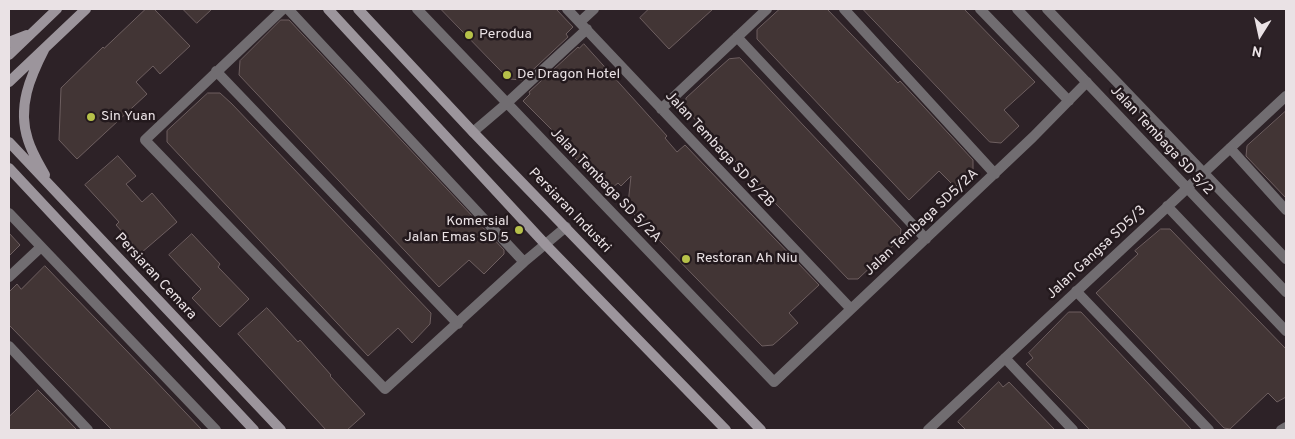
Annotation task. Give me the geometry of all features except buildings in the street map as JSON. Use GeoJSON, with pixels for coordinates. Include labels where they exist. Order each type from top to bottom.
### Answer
{"type":"FeatureCollection","features":[{"type":"Feature","properties":{"kind":"street"},"geometry":{"type":"LineString","coordinates":[[9,55],[57,9]]}},
{"type":"Feature","properties":{"kind":"street"},"geometry":{"type":"LineString","coordinates":[[9,82],[86,9]]}},
{"type":"Feature","properties":{"kind":"street"},"geometry":{"type":"LineString","coordinates":[[283,9],[145,140],[385,389],[524,262],[566,227]]}},
{"type":"Feature","properties":{"kind":"street"},"geometry":{"type":"LineString","coordinates":[[288,9],[524,262]]}},
{"type":"Feature","properties":{"kind":"street"},"geometry":{"type":"LineString","coordinates":[[328,9],[546,245],[726,430]]}},
{"type":"Feature","properties":{"kind":"street","name":"Persiaran Industri"},"geometry":{"type":"LineString","coordinates":[[358,9],[473,132],[761,430]]}},
{"type":"Feature","properties":{"kind":"street","name":"Jalan Tembaga SD 5/2A"},"geometry":{"type":"LineString","coordinates":[[417,9],[774,382]]}},
{"type":"Feature","properties":{"kind":"street","name":"Jalan Tembaga SD 5/2B"},"geometry":{"type":"LineString","coordinates":[[567,9],[851,309]]}},
{"type":"Feature","properties":{"kind":"street"},"geometry":{"type":"LineString","coordinates":[[473,132],[507,103],[584,25],[594,9]]}},
{"type":"Feature","properties":{"kind":"street"},"geometry":{"type":"LineString","coordinates":[[661,109],[767,9]]}},
{"type":"Feature","properties":{"kind":"street"},"geometry":{"type":"LineString","coordinates":[[844,9],[995,174]]}},
{"type":"Feature","properties":{"kind":"street"},"geometry":{"type":"LineString","coordinates":[[980,9],[1069,101]]}},
{"type":"Feature","properties":{"kind":"street","name":"Jalan Tembaga SD 5/2"},"geometry":{"type":"LineString","coordinates":[[1017,9],[1286,292]]}},
{"type":"Feature","properties":{"kind":"street","name":"Jalan Tembaga SD 5/2"},"geometry":{"type":"LineString","coordinates":[[1047,9],[1286,259]]}},
{"type":"Feature","properties":{"kind":"street"},"geometry":{"type":"LineString","coordinates":[[9,42],[30,34]]}},
{"type":"Feature","properties":{"kind":"street"},"geometry":{"type":"LineString","coordinates":[[738,37],[926,239]]}},
{"type":"Feature","properties":{"kind":"street"},"geometry":{"type":"LineString","coordinates":[[45,48],[29,83],[25,99],[24,124],[28,142],[51,187]]}},
{"type":"Feature","properties":{"kind":"street"},"geometry":{"type":"LineString","coordinates":[[216,71],[458,324]]}},
{"type":"Feature","properties":{"kind":"street","name":"Jalan Tembaga SD5/2A"},"geometry":{"type":"LineString","coordinates":[[774,382],[995,174],[1087,82]]}},
{"type":"Feature","properties":{"kind":"street","name":"Jalan Gangsa SD5/3"},"geometry":{"type":"LineString","coordinates":[[931,429],[1286,96]]}},
{"type":"Feature","properties":{"kind":"street","name":"Persiaran Cemara"},"geometry":{"type":"LineString","coordinates":[[9,142],[281,430]]}},
{"type":"Feature","properties":{"kind":"street"},"geometry":{"type":"LineString","coordinates":[[1230,148],[1286,210]]}},
{"type":"Feature","properties":{"kind":"street"},"geometry":{"type":"LineString","coordinates":[[9,168],[254,430]]}},
{"type":"Feature","properties":{"kind":"street"},"geometry":{"type":"LineString","coordinates":[[1167,206],[1286,331]]}},
{"type":"Feature","properties":{"kind":"street"},"geometry":{"type":"LineString","coordinates":[[9,213],[216,430]]}},
{"type":"Feature","properties":{"kind":"street"},"geometry":{"type":"LineString","coordinates":[[9,277],[41,247]]}},
{"type":"Feature","properties":{"kind":"street"},"geometry":{"type":"LineString","coordinates":[[1076,291],[1209,430]]}},
{"type":"Feature","properties":{"kind":"street"},"geometry":{"type":"LineString","coordinates":[[9,346],[88,430]]}},
{"type":"Feature","properties":{"kind":"street"},"geometry":{"type":"LineString","coordinates":[[1005,358],[1073,430]]}},
{"type":"Feature","properties":{"kind":"street"},"geometry":{"type":"LineString","coordinates":[[1281,430],[1286,426]]}},
{"type":"Feature","properties":{"kind":"place","name":"Perodua"},"geometry":{"type":"Point","coordinates":[469,35]}},
{"type":"Feature","properties":{"kind":"place","name":"De Dragon Hotel"},"geometry":{"type":"Point","coordinates":[507,75]}},
{"type":"Feature","properties":{"kind":"place","name":"Sin Yuan"},"geometry":{"type":"Point","coordinates":[91,117]}},
{"type":"Feature","properties":{"kind":"place","name":"Komersial Jalan Emas SD 5"},"geometry":{"type":"Point","coordinates":[519,230]}},
{"type":"Feature","properties":{"kind":"place","name":"Restoran Ah Niu"},"geometry":{"type":"Point","coordinates":[686,259]}}]}
